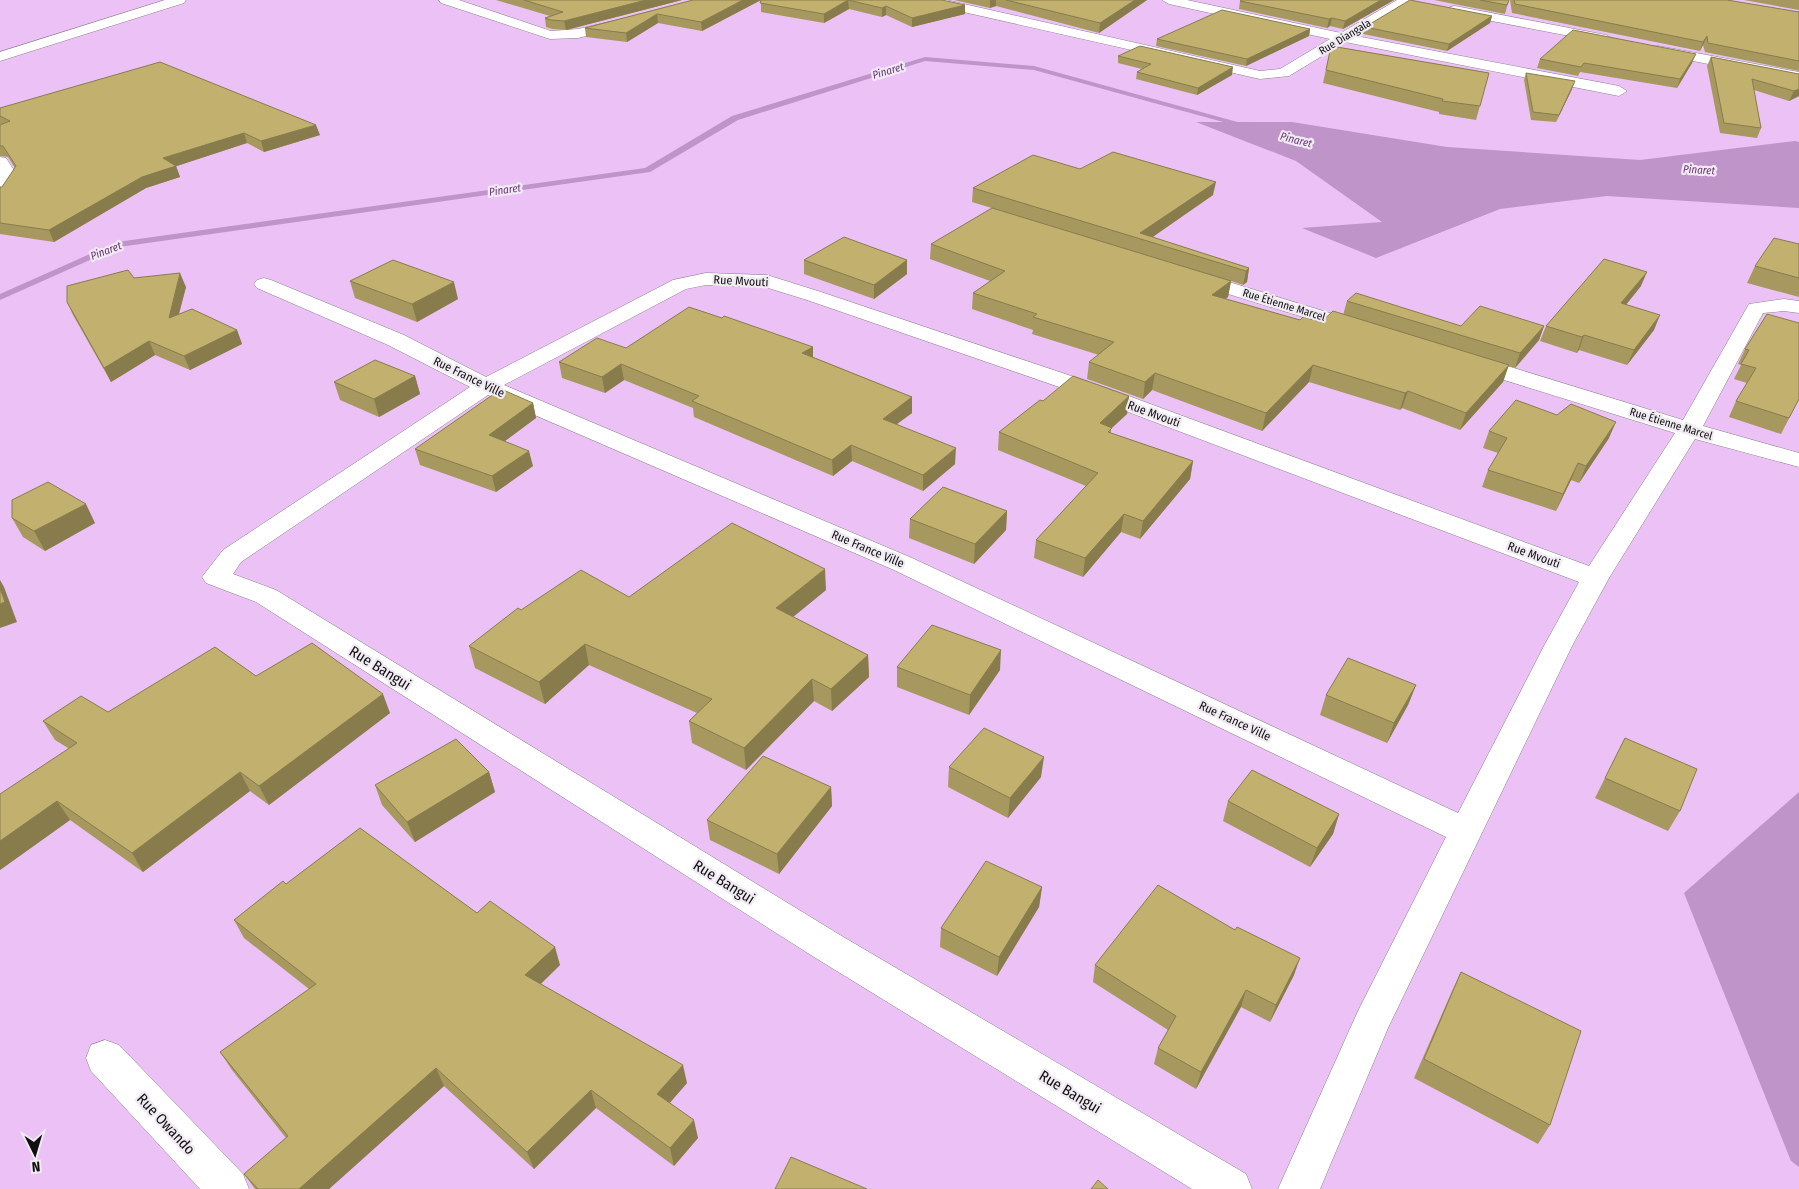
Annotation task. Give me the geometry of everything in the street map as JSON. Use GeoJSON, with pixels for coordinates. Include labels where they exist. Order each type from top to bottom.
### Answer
{"type":"FeatureCollection","features":[{"type":"Feature","properties":{"kind":"street"},"geometry":{"type":"LineString","coordinates":[[0,57],[179,0]]}},
{"type":"Feature","properties":{"kind":"street"},"geometry":{"type":"LineString","coordinates":[[446,0],[550,35],[582,34],[637,18]]}},
{"type":"Feature","properties":{"kind":"street","name":"Rue Diangala"},"geometry":{"type":"LineString","coordinates":[[928,0],[1260,75],[1284,73],[1408,1]]}},
{"type":"Feature","properties":{"kind":"street"},"geometry":{"type":"LineString","coordinates":[[1169,0],[1344,38],[1620,91]]}},
{"type":"Feature","properties":{"kind":"street"},"geometry":{"type":"LineString","coordinates":[[1445,8],[1620,42]]}},
{"type":"Feature","properties":{"kind":"street"},"geometry":{"type":"LineString","coordinates":[[1640,46],[1799,77]]}},
{"type":"Feature","properties":{"kind":"street"},"geometry":{"type":"LineString","coordinates":[[0,162],[10,178],[0,193]]}},
{"type":"Feature","properties":{"kind":"street","name":"Rue Étienne Marcel"},"geometry":{"type":"LineString","coordinates":[[1178,273],[1377,334]]}},
{"type":"Feature","properties":{"kind":"street","name":"Rue Mvouti"},"geometry":{"type":"LineString","coordinates":[[216,577],[232,556],[486,386],[680,284],[706,279],[767,280],[1099,393],[1595,578]]}},
{"type":"Feature","properties":{"kind":"street","name":"Rue France Ville"},"geometry":{"type":"LineString","coordinates":[[264,284],[396,340],[486,386],[903,564],[1465,830]]}},
{"type":"Feature","properties":{"kind":"street"},"geometry":{"type":"LineString","coordinates":[[1299,1189],[1371,1023],[1465,830],[1558,646],[1595,578],[1689,430],[1756,308],[1784,305],[1799,307]]}},
{"type":"Feature","properties":{"kind":"street","name":"Rue Étienne Marcel"},"geometry":{"type":"LineString","coordinates":[[1453,357],[1689,430],[1799,460]]}},
{"type":"Feature","properties":{"kind":"street","name":"Rue Bangui"},"geometry":{"type":"LineString","coordinates":[[216,577],[266,596],[827,946],[1231,1189]]}},
{"type":"Feature","properties":{"kind":"street","name":"Rue Owando"},"geometry":{"type":"LineString","coordinates":[[105,1058],[228,1189]]}},
{"type":"Feature","properties":{"kind":"shaded area"},"geometry":{"type":"Polygon","coordinates":[[[0,0],[1799,0],[1799,1189],[0,1189],[0,0]]]}},
{"type":"Feature","properties":{"kind":"water"},"geometry":{"type":"Polygon","coordinates":[[[1196,122],[1292,122],[1447,147],[1640,160],[1795,141],[1799,142],[1799,208],[1607,196],[1500,209],[1376,258],[1302,228],[1382,222],[1296,161],[1196,122]]]}},
{"type":"Feature","properties":{"kind":"water"},"geometry":{"type":"Polygon","coordinates":[[[1799,792],[1799,1167],[1791,1161],[1684,893],[1799,792]]]}},
{"type":"Feature","properties":{"kind":"building"},"geometry":{"type":"Polygon","coordinates":[[[524,0],[646,0],[564,21],[545,18],[563,12],[524,0]]]}},
{"type":"Feature","properties":{"kind":"building"},"geometry":{"type":"Polygon","coordinates":[[[693,0],[743,0],[701,22],[657,14],[626,33],[585,28],[693,0]]]}},
{"type":"Feature","properties":{"kind":"building"},"geometry":{"type":"Polygon","coordinates":[[[761,0],[848,0],[824,14],[760,3],[761,0]]]}},
{"type":"Feature","properties":{"kind":"building"},"geometry":{"type":"Polygon","coordinates":[[[848,0],[942,0],[965,5],[912,18],[886,6],[882,8],[848,0]]]}},
{"type":"Feature","properties":{"kind":"building"},"geometry":{"type":"Polygon","coordinates":[[[1006,0],[1135,0],[1100,23],[1006,0]]]}},
{"type":"Feature","properties":{"kind":"building"},"geometry":{"type":"Polygon","coordinates":[[[1381,0],[1345,21],[1240,1],[1381,0]]]}},
{"type":"Feature","properties":{"kind":"building"},"geometry":{"type":"Polygon","coordinates":[[[1410,0],[1492,16],[1449,44],[1365,27],[1410,0]]]}},
{"type":"Feature","properties":{"kind":"building"},"geometry":{"type":"Polygon","coordinates":[[[1480,0],[1509,0],[1507,5],[1480,0]]]}},
{"type":"Feature","properties":{"kind":"building"},"geometry":{"type":"Polygon","coordinates":[[[1514,0],[1727,0],[1799,12],[1799,61],[1708,43],[1707,36],[1703,42],[1515,4],[1514,0]]]}},
{"type":"Feature","properties":{"kind":"building"},"geometry":{"type":"Polygon","coordinates":[[[1222,10],[1310,29],[1247,59],[1157,39],[1222,10]]]}},
{"type":"Feature","properties":{"kind":"building"},"geometry":{"type":"Polygon","coordinates":[[[1573,30],[1696,54],[1680,79],[1584,63],[1581,67],[1540,59],[1573,30]]]}},
{"type":"Feature","properties":{"kind":"building"},"geometry":{"type":"Polygon","coordinates":[[[1140,46],[1233,67],[1198,88],[1137,72],[1151,64],[1118,56],[1140,46]]]}},
{"type":"Feature","properties":{"kind":"building"},"geometry":{"type":"Polygon","coordinates":[[[1331,46],[1489,73],[1480,106],[1442,101],[1443,99],[1326,70],[1331,46]]]}},
{"type":"Feature","properties":{"kind":"building"},"geometry":{"type":"Polygon","coordinates":[[[1711,57],[1799,74],[1799,89],[1794,91],[1752,79],[1761,128],[1724,123],[1711,57]]]}},
{"type":"Feature","properties":{"kind":"building"},"geometry":{"type":"Polygon","coordinates":[[[160,62],[316,125],[261,141],[244,133],[163,158],[176,166],[142,177],[49,230],[0,223],[0,187],[2,187],[16,166],[3,146],[0,146],[0,125],[10,121],[0,116],[0,108],[160,62]]]}},
{"type":"Feature","properties":{"kind":"building"},"geometry":{"type":"Polygon","coordinates":[[[1526,73],[1575,81],[1559,115],[1533,112],[1526,73]]]}},
{"type":"Feature","properties":{"kind":"building"},"geometry":{"type":"Polygon","coordinates":[[[1113,152],[1216,182],[1140,233],[1249,268],[1246,271],[973,188],[1033,155],[1080,169],[1113,152]]]}},
{"type":"Feature","properties":{"kind":"building"},"geometry":{"type":"Polygon","coordinates":[[[992,208],[1231,281],[1212,295],[1300,320],[1303,317],[1321,322],[1333,311],[1509,365],[1466,413],[1408,391],[1405,393],[1313,365],[1266,413],[1155,373],[1145,382],[1089,362],[1114,342],[1033,317],[1037,314],[973,293],[1005,271],[931,244],[992,208]]]}},
{"type":"Feature","properties":{"kind":"building"},"geometry":{"type":"Polygon","coordinates":[[[844,237],[907,260],[874,285],[804,260],[844,237]]]}},
{"type":"Feature","properties":{"kind":"building"},"geometry":{"type":"Polygon","coordinates":[[[1774,238],[1799,244],[1799,278],[1755,266],[1774,238]]]}},
{"type":"Feature","properties":{"kind":"building"},"geometry":{"type":"Polygon","coordinates":[[[1604,259],[1647,272],[1621,303],[1660,315],[1634,350],[1546,326],[1604,259]]]}},
{"type":"Feature","properties":{"kind":"building"},"geometry":{"type":"Polygon","coordinates":[[[393,260],[454,282],[412,304],[350,281],[393,260]]]}},
{"type":"Feature","properties":{"kind":"building"},"geometry":{"type":"Polygon","coordinates":[[[128,270],[134,278],[180,273],[169,318],[192,309],[237,330],[184,356],[149,341],[104,368],[67,302],[67,286],[128,270]]]}},
{"type":"Feature","properties":{"kind":"building"},"geometry":{"type":"Polygon","coordinates":[[[1356,293],[1461,326],[1480,306],[1544,326],[1520,353],[1347,301],[1356,293]]]}},
{"type":"Feature","properties":{"kind":"building"},"geometry":{"type":"Polygon","coordinates":[[[689,307],[722,318],[724,316],[813,347],[802,353],[912,397],[883,419],[956,448],[923,475],[851,445],[832,460],[692,401],[699,396],[621,364],[602,377],[559,362],[597,338],[626,348],[689,307]]]}},
{"type":"Feature","properties":{"kind":"building"},"geometry":{"type":"Polygon","coordinates":[[[1767,314],[1799,323],[1799,399],[1789,418],[1736,401],[1756,368],[1741,364],[1749,350],[1745,349],[1767,314]]]}},
{"type":"Feature","properties":{"kind":"building"},"geometry":{"type":"Polygon","coordinates":[[[375,360],[415,376],[374,399],[334,382],[375,360]]]}},
{"type":"Feature","properties":{"kind":"building"},"geometry":{"type":"Polygon","coordinates":[[[1073,376],[1129,396],[1100,423],[1112,428],[1108,432],[1193,461],[1143,521],[1124,514],[1085,558],[1036,540],[1098,473],[999,432],[1040,400],[1043,401],[1073,376]]]}},
{"type":"Feature","properties":{"kind":"building"},"geometry":{"type":"Polygon","coordinates":[[[501,389],[533,403],[489,435],[529,451],[492,476],[415,449],[501,389]]]}},
{"type":"Feature","properties":{"kind":"building"},"geometry":{"type":"Polygon","coordinates":[[[1516,400],[1557,415],[1571,404],[1616,422],[1586,466],[1578,463],[1563,494],[1488,470],[1507,438],[1489,431],[1516,400]]]}},
{"type":"Feature","properties":{"kind":"building"},"geometry":{"type":"Polygon","coordinates":[[[48,482],[86,504],[34,531],[12,518],[12,500],[48,482]]]}},
{"type":"Feature","properties":{"kind":"building"},"geometry":{"type":"Polygon","coordinates":[[[943,487],[1007,511],[975,544],[910,519],[943,487]]]}},
{"type":"Feature","properties":{"kind":"building"},"geometry":{"type":"Polygon","coordinates":[[[732,523],[825,569],[776,608],[868,655],[831,689],[812,679],[744,748],[689,721],[712,699],[585,644],[539,682],[469,646],[518,608],[521,610],[581,570],[629,597],[732,523]]]}},
{"type":"Feature","properties":{"kind":"building"},"geometry":{"type":"Polygon","coordinates":[[[0,588],[5,602],[0,604],[0,588]]]}},
{"type":"Feature","properties":{"kind":"building"},"geometry":{"type":"Polygon","coordinates":[[[932,625],[1001,650],[970,695],[897,667],[932,625]]]}},
{"type":"Feature","properties":{"kind":"building"},"geometry":{"type":"Polygon","coordinates":[[[312,643],[383,694],[259,786],[240,772],[132,853],[57,801],[0,841],[0,794],[77,743],[43,721],[81,696],[108,712],[215,647],[256,676],[312,643]]]}},
{"type":"Feature","properties":{"kind":"building"},"geometry":{"type":"Polygon","coordinates":[[[1348,658],[1416,685],[1394,723],[1326,695],[1348,658]]]}},
{"type":"Feature","properties":{"kind":"building"},"geometry":{"type":"Polygon","coordinates":[[[984,728],[1044,757],[1010,798],[949,767],[984,728]]]}},
{"type":"Feature","properties":{"kind":"building"},"geometry":{"type":"Polygon","coordinates":[[[1625,738],[1697,769],[1680,811],[1605,778],[1625,738]]]}},
{"type":"Feature","properties":{"kind":"building"},"geometry":{"type":"Polygon","coordinates":[[[456,739],[489,772],[407,822],[375,785],[456,739]]]}},
{"type":"Feature","properties":{"kind":"building"},"geometry":{"type":"Polygon","coordinates":[[[763,756],[831,787],[777,854],[707,820],[763,756]]]}},
{"type":"Feature","properties":{"kind":"building"},"geometry":{"type":"Polygon","coordinates":[[[1252,770],[1339,814],[1317,848],[1228,801],[1252,770]]]}},
{"type":"Feature","properties":{"kind":"building"},"geometry":{"type":"Polygon","coordinates":[[[360,828],[477,913],[490,901],[555,947],[525,975],[683,1065],[657,1094],[694,1120],[670,1148],[591,1090],[527,1152],[436,1068],[299,1189],[258,1189],[244,1174],[288,1136],[220,1052],[316,984],[234,920],[283,881],[286,884],[360,828]]]}},
{"type":"Feature","properties":{"kind":"building"},"geometry":{"type":"Polygon","coordinates":[[[986,861],[1042,887],[999,957],[941,928],[986,861]]]}},
{"type":"Feature","properties":{"kind":"building"},"geometry":{"type":"Polygon","coordinates":[[[1158,885],[1235,930],[1237,927],[1300,958],[1276,1005],[1246,990],[1201,1072],[1158,1048],[1176,1016],[1095,965],[1158,885]]]}},
{"type":"Feature","properties":{"kind":"building"},"geometry":{"type":"Polygon","coordinates":[[[1461,972],[1581,1031],[1550,1125],[1424,1059],[1461,972]]]}},
{"type":"Feature","properties":{"kind":"building"},"geometry":{"type":"Polygon","coordinates":[[[791,1157],[867,1189],[775,1189],[791,1157]]]}},
{"type":"Feature","properties":{"kind":"building"},"geometry":{"type":"Polygon","coordinates":[[[1098,1180],[1108,1189],[1091,1189],[1098,1180]]]}},
{"type":"Feature","properties":{"kind":"waterway","name":"Pinaret"},"geometry":{"type":"LineString","coordinates":[[0,297],[117,245],[647,170],[735,118],[925,59],[1034,68],[1248,126]]}}]}
